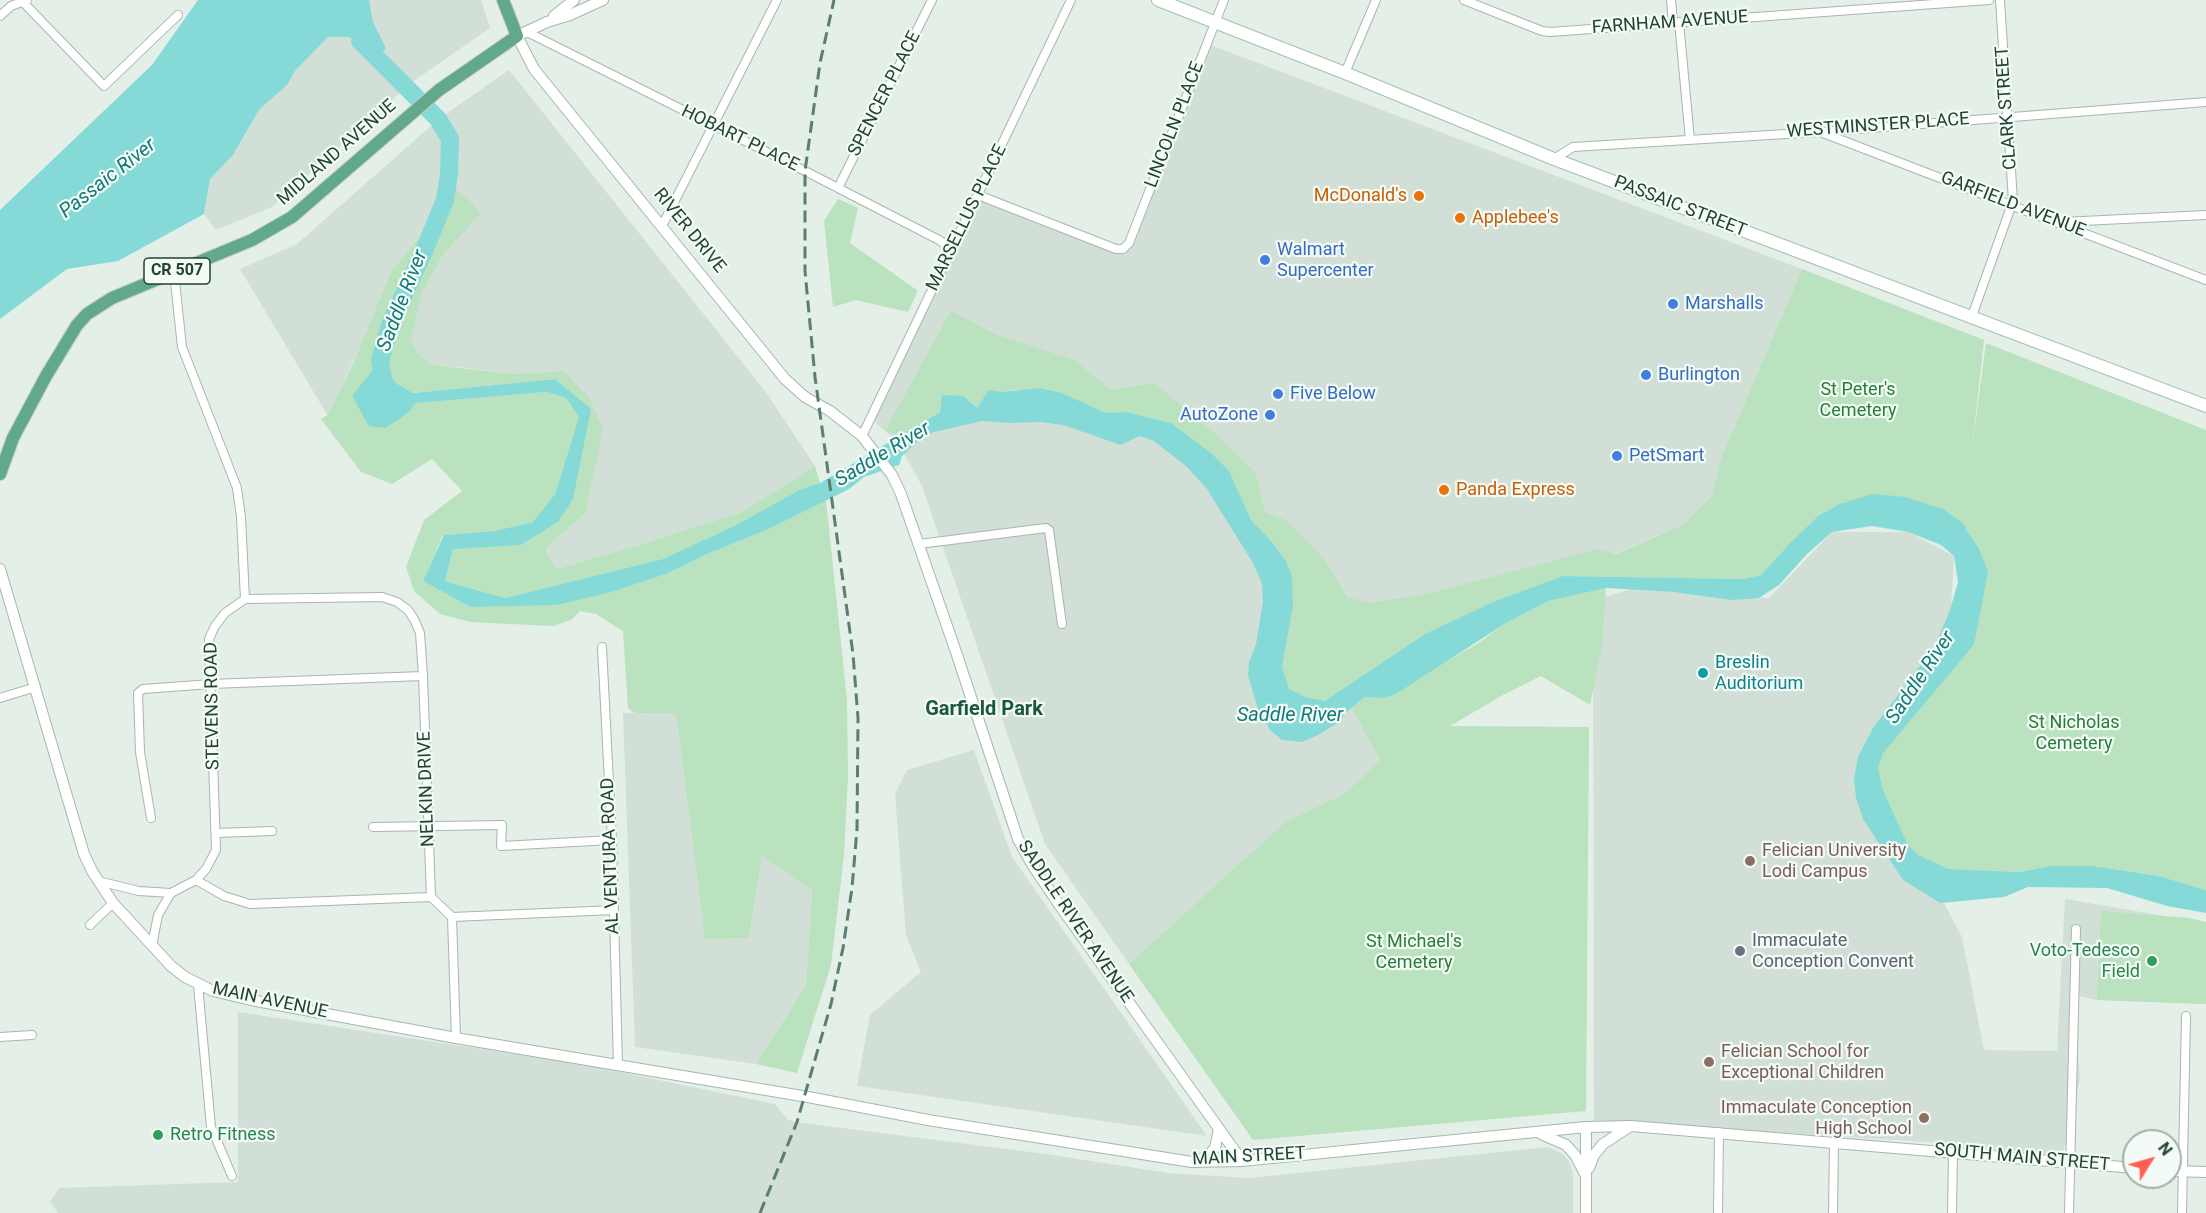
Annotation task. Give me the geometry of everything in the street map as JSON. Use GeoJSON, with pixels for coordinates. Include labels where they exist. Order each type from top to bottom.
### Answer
{"type":"FeatureCollection","features":[{"type":"Feature","properties":{"kind":"main road","name":"RIVER DRIVE"},"geometry":{"type":"LineString","coordinates":[[503,0],[522,34]]}},
{"type":"Feature","properties":{"kind":"main road","name":"PASSAIC STREET"},"geometry":{"type":"LineString","coordinates":[[1158,0],[1346,73],[1554,159],[2206,406]]}},
{"type":"Feature","properties":{"kind":"main road","name":"MIDLAND AVENUE"},"geometry":{"type":"LineString","coordinates":[[0,474],[13,438],[60,353],[82,320],[98,305],[252,240],[292,217],[430,96],[522,34]]}},
{"type":"Feature","properties":{"kind":"street"},"geometry":{"type":"LineString","coordinates":[[547,22],[574,0]]}},
{"type":"Feature","properties":{"kind":"street","name":"MIDLAND AVENUE"},"geometry":{"type":"LineString","coordinates":[[522,34],[603,0]]}},
{"type":"Feature","properties":{"kind":"street"},"geometry":{"type":"LineString","coordinates":[[662,226],[777,0]]}},
{"type":"Feature","properties":{"kind":"street","name":"SPENCER PLACE"},"geometry":{"type":"LineString","coordinates":[[838,188],[932,0]]}},
{"type":"Feature","properties":{"kind":"street","name":"MARSELLUS PLACE"},"geometry":{"type":"LineString","coordinates":[[865,438],[1071,0]]}},
{"type":"Feature","properties":{"kind":"street","name":"LINCOLN PLACE"},"geometry":{"type":"LineString","coordinates":[[978,195],[1116,249],[1124,249],[1129,243],[1224,0]]}},
{"type":"Feature","properties":{"kind":"street"},"geometry":{"type":"LineString","coordinates":[[1346,73],[1376,0]]}},
{"type":"Feature","properties":{"kind":"street","name":"FARNHAM AVENUE"},"geometry":{"type":"LineString","coordinates":[[1464,0],[1542,31],[1989,0]]}},
{"type":"Feature","properties":{"kind":"street"},"geometry":{"type":"LineString","coordinates":[[1671,0],[1676,22],[1690,140]]}},
{"type":"Feature","properties":{"kind":"street","name":"CLARK STREET"},"geometry":{"type":"LineString","coordinates":[[1972,316],[2012,204],[2000,0]]}},
{"type":"Feature","properties":{"kind":"street"},"geometry":{"type":"LineString","coordinates":[[0,16],[11,6],[24,1],[104,86],[178,15]]}},
{"type":"Feature","properties":{"kind":"street","name":"HOBART PLACE"},"geometry":{"type":"LineString","coordinates":[[522,34],[713,125],[939,240],[952,249]]}},
{"type":"Feature","properties":{"kind":"street","name":"RIVER DRIVE"},"geometry":{"type":"LineString","coordinates":[[522,34],[534,69],[785,379],[805,397],[830,411],[865,438],[881,457]]}},
{"type":"Feature","properties":{"kind":"street","name":"WESTMINSTER PLACE"},"geometry":{"type":"LineString","coordinates":[[1554,159],[1573,147],[1820,132],[2206,102]]}},
{"type":"Feature","properties":{"kind":"street","name":"GARFIELD AVENUE"},"geometry":{"type":"LineString","coordinates":[[1820,132],[2206,280]]}},
{"type":"Feature","properties":{"kind":"street"},"geometry":{"type":"LineString","coordinates":[[2058,222],[2206,215]]}},
{"type":"Feature","properties":{"kind":"street"},"geometry":{"type":"LineString","coordinates":[[174,272],[182,347],[237,488],[241,517],[245,599]]}},
{"type":"Feature","properties":{"kind":"street","name":"SADDLE RIVER AVENUE"},"geometry":{"type":"LineString","coordinates":[[881,457],[894,478],[919,544],[1018,839],[1058,903],[1242,1161]]}},
{"type":"Feature","properties":{"kind":"street"},"geometry":{"type":"LineString","coordinates":[[919,544],[1046,528],[1049,530],[1062,624]]}},
{"type":"Feature","properties":{"kind":"street","name":"MAIN AVENUE"},"geometry":{"type":"LineString","coordinates":[[0,569],[84,854],[113,903],[171,966],[198,985],[251,1000],[456,1038],[808,1096]]}},
{"type":"Feature","properties":{"kind":"street","name":"NELKIN DRIVE"},"geometry":{"type":"LineString","coordinates":[[245,599],[382,597],[397,602],[408,610],[420,633],[431,897]]}},
{"type":"Feature","properties":{"kind":"street","name":"STEVENS ROAD"},"geometry":{"type":"LineString","coordinates":[[98,881],[138,891],[171,892],[196,880],[214,857],[217,833],[209,639],[215,626],[225,614],[245,599]]}},
{"type":"Feature","properties":{"kind":"street","name":"AL VENTURA ROAD"},"geometry":{"type":"LineString","coordinates":[[602,647],[612,840],[618,1065]]}},
{"type":"Feature","properties":{"kind":"street"},"geometry":{"type":"LineString","coordinates":[[151,818],[140,752],[138,693],[150,687],[423,676]]}},
{"type":"Feature","properties":{"kind":"street"},"geometry":{"type":"LineString","coordinates":[[0,698],[36,687]]}},
{"type":"Feature","properties":{"kind":"street"},"geometry":{"type":"LineString","coordinates":[[373,827],[502,825],[501,846],[612,840]]}},
{"type":"Feature","properties":{"kind":"street"},"geometry":{"type":"LineString","coordinates":[[217,833],[272,831]]}},
{"type":"Feature","properties":{"kind":"street"},"geometry":{"type":"LineString","coordinates":[[196,880],[224,897],[250,904],[431,897],[452,917],[456,1038]]}},
{"type":"Feature","properties":{"kind":"street"},"geometry":{"type":"LineString","coordinates":[[152,946],[158,915],[171,892]]}},
{"type":"Feature","properties":{"kind":"street"},"geometry":{"type":"LineString","coordinates":[[90,925],[113,903]]}},
{"type":"Feature","properties":{"kind":"street"},"geometry":{"type":"LineString","coordinates":[[452,917],[614,910]]}},
{"type":"Feature","properties":{"kind":"street"},"geometry":{"type":"LineString","coordinates":[[2069,1213],[2076,929]]}},
{"type":"Feature","properties":{"kind":"street"},"geometry":{"type":"LineString","coordinates":[[198,985],[212,1127],[232,1176]]}},
{"type":"Feature","properties":{"kind":"street"},"geometry":{"type":"LineString","coordinates":[[2182,1213],[2186,1016]]}},
{"type":"Feature","properties":{"kind":"street"},"geometry":{"type":"LineString","coordinates":[[0,1037],[32,1035]]}},
{"type":"Feature","properties":{"kind":"street","name":"MAIN STREET"},"geometry":{"type":"LineString","coordinates":[[808,1096],[919,1118],[1192,1162],[1242,1161],[1586,1127]]}},
{"type":"Feature","properties":{"kind":"street"},"geometry":{"type":"LineString","coordinates":[[1586,1177],[1594,1155],[1603,1144],[1615,1134],[1631,1126]]}},
{"type":"Feature","properties":{"kind":"street","name":"SOUTH MAIN STREET"},"geometry":{"type":"LineString","coordinates":[[1586,1127],[1631,1126],[1719,1132],[2122,1167]]}},
{"type":"Feature","properties":{"kind":"street"},"geometry":{"type":"LineString","coordinates":[[1586,1127],[1586,1213]]}},
{"type":"Feature","properties":{"kind":"street"},"geometry":{"type":"LineString","coordinates":[[1192,1162],[1207,1157],[1215,1148],[1219,1129]]}},
{"type":"Feature","properties":{"kind":"street"},"geometry":{"type":"LineString","coordinates":[[1536,1132],[1566,1145],[1575,1155],[1586,1177]]}},
{"type":"Feature","properties":{"kind":"street"},"geometry":{"type":"LineString","coordinates":[[1718,1213],[1719,1132]]}},
{"type":"Feature","properties":{"kind":"street"},"geometry":{"type":"LineString","coordinates":[[1833,1213],[1834,1143]]}},
{"type":"Feature","properties":{"kind":"street"},"geometry":{"type":"LineString","coordinates":[[1952,1213],[1953,1152]]}},
{"type":"Feature","properties":{"kind":"street"},"geometry":{"type":"LineString","coordinates":[[2183,1172],[2206,1172]]}},
{"type":"Feature","properties":{"kind":"shaded area"},"geometry":{"type":"Polygon","coordinates":[[[369,0],[481,0],[490,28],[411,83],[272,207],[216,230],[204,214],[210,179],[233,155],[259,110],[288,84],[295,71],[328,37],[349,37],[375,59],[386,48],[373,22],[369,0]]]}},
{"type":"Feature","properties":{"kind":"shaded area"},"geometry":{"type":"Polygon","coordinates":[[[1208,44],[1802,269],[1721,458],[1712,496],[1682,525],[1336,673],[1380,760],[1344,794],[1285,822],[1129,964],[1045,844],[922,486],[897,441],[873,421],[980,199],[1126,254],[1208,44]]]}},
{"type":"Feature","properties":{"kind":"shaded area"},"geometry":{"type":"Polygon","coordinates":[[[509,70],[765,391],[815,466],[742,512],[557,569],[545,549],[585,513],[588,492],[564,371],[517,374],[430,364],[418,353],[411,339],[422,293],[443,255],[479,214],[468,198],[441,181],[435,214],[428,227],[392,270],[375,314],[328,416],[240,269],[297,244],[440,118],[509,70]]]}},
{"type":"Feature","properties":{"kind":"shaded area","name":"Felician University Lodi Campus"},"geometry":{"type":"Polygon","coordinates":[[[1832,532],[1908,532],[1954,556],[1950,626],[1872,826],[1940,896],[1962,937],[1984,1050],[2057,1051],[2065,899],[2206,923],[2206,1004],[2097,1000],[2074,995],[2080,1079],[2062,1157],[1959,1144],[1594,1121],[1593,601],[1631,589],[1769,598],[1832,532]]]}},
{"type":"Feature","properties":{"kind":"shaded area"},"geometry":{"type":"Polygon","coordinates":[[[623,713],[676,714],[705,939],[749,938],[762,856],[812,890],[806,985],[756,1064],[635,1047],[623,713]]]}},
{"type":"Feature","properties":{"kind":"shaded area"},"geometry":{"type":"Polygon","coordinates":[[[974,750],[1012,857],[1207,1136],[857,1086],[870,1015],[921,972],[906,935],[895,794],[907,770],[974,750]]]}},
{"type":"Feature","properties":{"kind":"shaded area"},"geometry":{"type":"Polygon","coordinates":[[[238,1012],[586,1065],[775,1104],[788,1120],[803,1123],[1046,1154],[1168,1173],[1249,1178],[1548,1147],[1563,1154],[1570,1163],[1573,1175],[1573,1213],[58,1213],[50,1202],[59,1188],[238,1182],[238,1012]]]}},
{"type":"Feature","properties":{"kind":"green space"},"geometry":{"type":"Polygon","coordinates":[[[441,180],[468,198],[480,214],[443,255],[422,293],[411,339],[418,353],[430,364],[459,368],[517,374],[564,371],[590,399],[603,430],[585,513],[545,549],[557,569],[742,512],[815,466],[820,483],[801,489],[736,525],[663,559],[505,598],[445,581],[453,548],[521,545],[558,522],[591,409],[555,379],[413,393],[396,383],[380,361],[386,428],[408,413],[416,403],[547,392],[566,398],[579,418],[555,494],[533,522],[494,531],[443,535],[423,581],[470,607],[612,592],[666,574],[771,528],[826,500],[847,700],[848,777],[844,855],[831,965],[797,1073],[756,1064],[806,985],[812,890],[762,856],[749,938],[705,939],[676,714],[634,713],[628,708],[623,631],[596,614],[580,611],[571,620],[553,626],[470,622],[440,614],[414,591],[406,567],[424,520],[462,491],[432,459],[392,484],[361,472],[321,419],[328,415],[352,366],[392,270],[428,227],[435,215],[441,180]]]}},
{"type":"Feature","properties":{"kind":"green space"},"geometry":{"type":"Polygon","coordinates":[[[838,199],[858,208],[850,243],[918,291],[908,312],[856,300],[833,307],[824,221],[838,199]]]}},
{"type":"Feature","properties":{"kind":"green space"},"geometry":{"type":"Polygon","coordinates":[[[1802,269],[1984,340],[1972,448],[1986,343],[2206,430],[2206,890],[2159,876],[2095,866],[2050,866],[2020,872],[1948,869],[1917,854],[1908,845],[1883,790],[1878,767],[1883,753],[1974,645],[1978,547],[1963,525],[1904,505],[1841,503],[1818,516],[1761,575],[1743,579],[1563,576],[1493,602],[1425,634],[1326,701],[1306,697],[1289,689],[1282,667],[1293,606],[1286,561],[1251,520],[1229,471],[1171,423],[1126,412],[1106,413],[1062,393],[1015,389],[1002,392],[989,391],[977,408],[942,395],[940,411],[899,435],[885,431],[951,311],[995,334],[1074,360],[1111,390],[1154,383],[1209,428],[1255,472],[1265,513],[1286,520],[1324,559],[1347,597],[1369,603],[1423,595],[1598,549],[1616,554],[1682,525],[1712,496],[1721,458],[1802,269]]]}},
{"type":"Feature","properties":{"kind":"green space","name":"St Michael's Cemetery"},"geometry":{"type":"Polygon","coordinates":[[[1606,588],[1602,645],[1590,705],[1541,676],[1450,726],[1589,727],[1586,1111],[1253,1140],[1129,964],[1285,822],[1344,794],[1380,760],[1352,708],[1365,697],[1384,698],[1480,642],[1506,623],[1549,601],[1606,588]]]}},
{"type":"Feature","properties":{"kind":"green space","name":"Voto-Tedesco Field"},"geometry":{"type":"Polygon","coordinates":[[[2101,911],[2189,918],[2206,922],[2206,1004],[2097,1000],[2101,911]]]}},
{"type":"Feature","properties":{"kind":"water","name":"Passaic River"},"geometry":{"type":"Polygon","coordinates":[[[198,0],[369,0],[373,22],[386,48],[375,59],[349,37],[328,37],[295,71],[288,84],[259,110],[233,155],[210,179],[204,214],[118,261],[67,269],[0,319],[0,210],[152,65],[198,0]]]}},
{"type":"Feature","properties":{"kind":"water","name":"Saddle River"},"geometry":{"type":"Polygon","coordinates":[[[380,361],[396,383],[413,393],[555,379],[591,409],[573,499],[558,522],[521,545],[453,549],[445,581],[505,598],[663,559],[736,525],[801,489],[820,483],[940,412],[942,395],[963,396],[977,408],[989,390],[1002,392],[1039,388],[1062,393],[1106,413],[1126,412],[1171,423],[1211,453],[1229,471],[1251,520],[1286,561],[1292,577],[1293,606],[1282,667],[1289,689],[1306,697],[1325,701],[1425,634],[1493,602],[1563,576],[1743,579],[1761,575],[1818,516],[1841,503],[1904,505],[1963,525],[1978,547],[1988,571],[1974,645],[1883,753],[1878,768],[1883,790],[1908,845],[1917,854],[1948,869],[2020,872],[2050,866],[2094,866],[2159,876],[2206,890],[2206,913],[2167,906],[2107,888],[2028,887],[2004,897],[1940,903],[1903,880],[1863,819],[1856,798],[1854,779],[1858,757],[1873,728],[1935,646],[1950,610],[1958,582],[1954,556],[1941,545],[1908,532],[1872,526],[1832,532],[1807,554],[1779,585],[1759,598],[1732,600],[1674,592],[1606,588],[1549,601],[1506,623],[1396,694],[1384,698],[1365,697],[1344,714],[1339,722],[1318,735],[1302,742],[1282,740],[1271,731],[1259,713],[1248,675],[1263,602],[1262,584],[1253,563],[1207,489],[1187,467],[1154,441],[1139,436],[1121,445],[1063,425],[1041,422],[982,421],[934,432],[919,440],[902,456],[899,465],[864,477],[849,489],[771,528],[666,574],[612,592],[556,605],[470,607],[423,581],[444,535],[494,531],[533,522],[555,494],[579,417],[566,398],[547,392],[416,403],[408,413],[386,428],[369,426],[352,396],[380,361]]]}},
{"type":"Feature","properties":{"kind":"waterway","name":"Saddle River"},"geometry":{"type":"LineString","coordinates":[[360,41],[438,119],[450,139],[449,174],[445,200],[391,322],[380,361],[384,384]]}},
{"type":"Feature","properties":{"kind":"waterway","name":"Saddle River"},"geometry":{"type":"LineString","coordinates":[[1851,510],[1873,503],[1904,506],[1939,517],[1957,530]]}},
{"type":"Feature","properties":{"kind":"railway"},"geometry":{"type":"LineString","coordinates":[[760,1213],[797,1122],[831,1004],[843,948],[852,888],[857,829],[858,718],[853,654],[815,377],[805,271],[805,171],[820,63],[834,0]]}},
{"type":"Feature","properties":{"kind":"place","name":"McDonald's"},"geometry":{"type":"Point","coordinates":[1419,196]}},
{"type":"Feature","properties":{"kind":"place","name":"Applebee's"},"geometry":{"type":"Point","coordinates":[1460,218]}},
{"type":"Feature","properties":{"kind":"place","name":"Walmart Supercenter"},"geometry":{"type":"Point","coordinates":[1265,260]}},
{"type":"Feature","properties":{"kind":"place","name":"Marshalls"},"geometry":{"type":"Point","coordinates":[1673,304]}},
{"type":"Feature","properties":{"kind":"place","name":"Burlington"},"geometry":{"type":"Point","coordinates":[1646,375]}},
{"type":"Feature","properties":{"kind":"place","name":"Five Below"},"geometry":{"type":"Point","coordinates":[1278,394]}},
{"type":"Feature","properties":{"kind":"place","name":"AutoZone"},"geometry":{"type":"Point","coordinates":[1270,415]}},
{"type":"Feature","properties":{"kind":"place","name":"PetSmart"},"geometry":{"type":"Point","coordinates":[1617,456]}},
{"type":"Feature","properties":{"kind":"place","name":"Panda Express"},"geometry":{"type":"Point","coordinates":[1444,490]}},
{"type":"Feature","properties":{"kind":"place","name":"Breslin Auditorium"},"geometry":{"type":"Point","coordinates":[1703,673]}},
{"type":"Feature","properties":{"kind":"place","name":"Felician University Lodi Campus"},"geometry":{"type":"Point","coordinates":[1750,861]}},
{"type":"Feature","properties":{"kind":"place","name":"Immaculate Conception Convent"},"geometry":{"type":"Point","coordinates":[1740,951]}},
{"type":"Feature","properties":{"kind":"place","name":"Voto-Tedesco Field"},"geometry":{"type":"Point","coordinates":[2152,961]}},
{"type":"Feature","properties":{"kind":"place","name":"Felician School for Exceptional Children"},"geometry":{"type":"Point","coordinates":[1709,1062]}},
{"type":"Feature","properties":{"kind":"place","name":"Immaculate Conception High School"},"geometry":{"type":"Point","coordinates":[1924,1118]}},
{"type":"Feature","properties":{"kind":"place","name":"Retro Fitness"},"geometry":{"type":"Point","coordinates":[158,1135]}},
{"type":"Feature","properties":{"kind":"district","name":"Garfield Park"},"geometry":{"type":"Point","coordinates":[984,710]}},
{"type":"Feature","properties":{"kind":"park label","name":"St Peter's Cemetery"},"geometry":{"type":"Point","coordinates":[1858,400]}},
{"type":"Feature","properties":{"kind":"park label","name":"St Nicholas Cemetery"},"geometry":{"type":"Point","coordinates":[2074,733]}}]}
